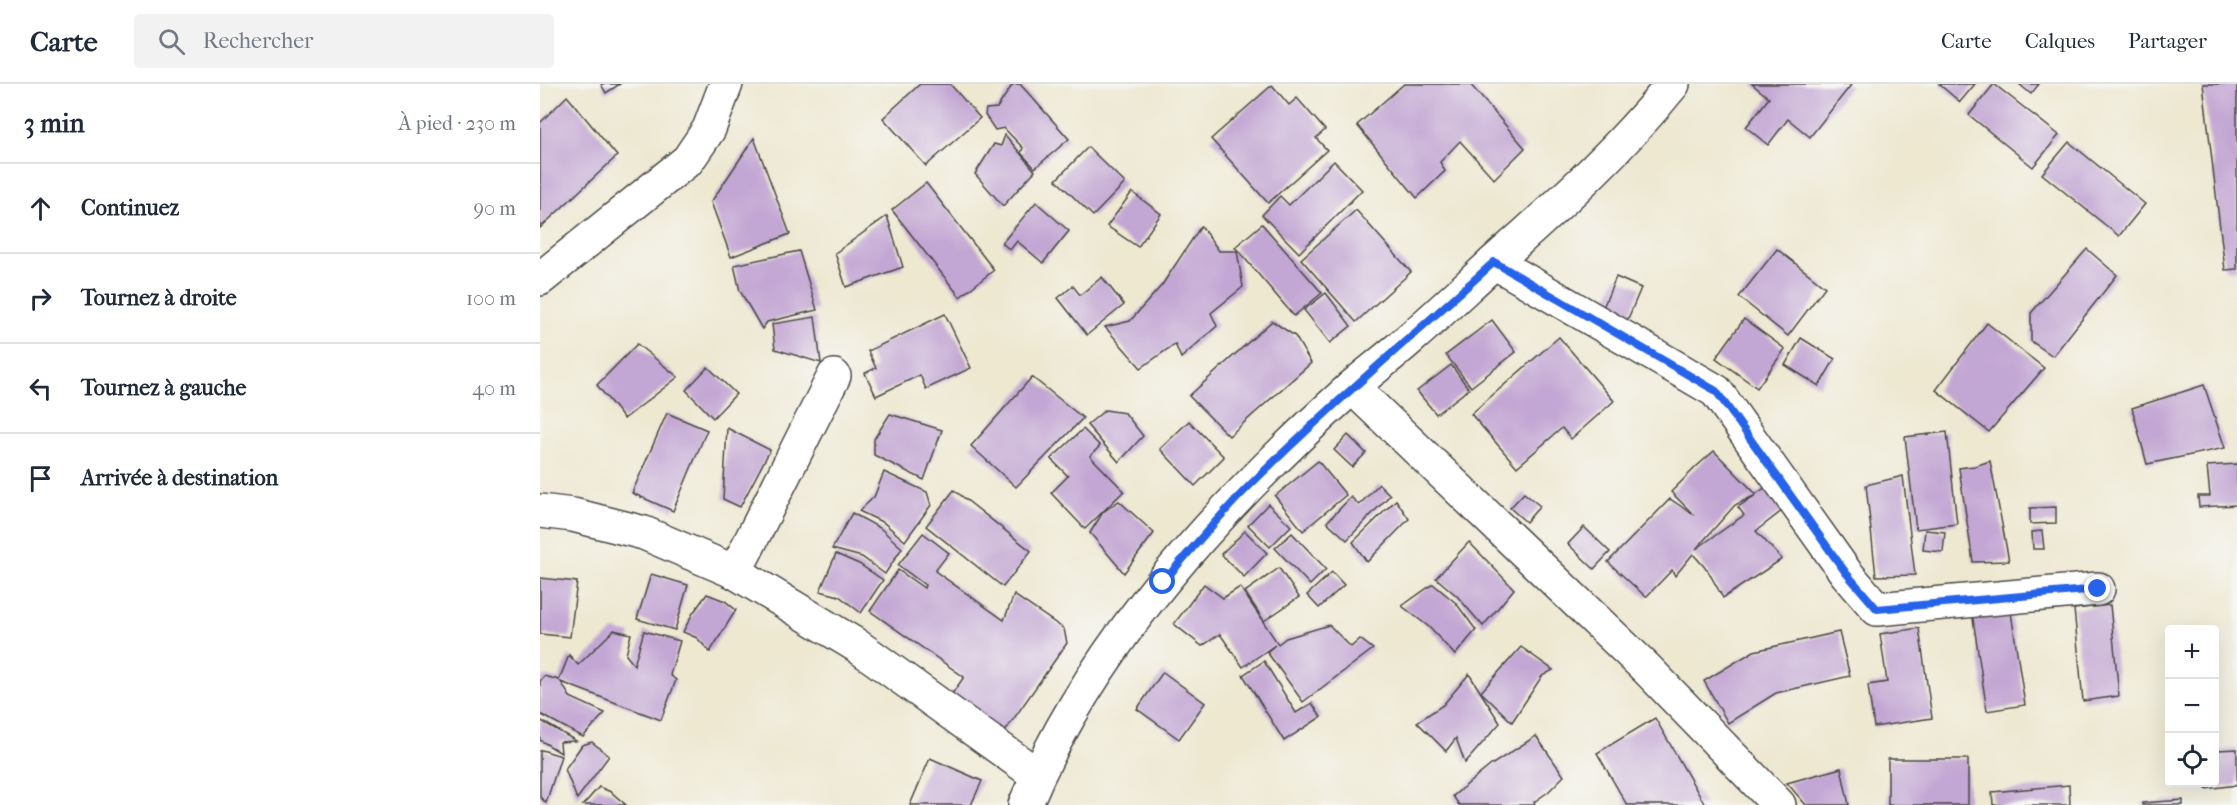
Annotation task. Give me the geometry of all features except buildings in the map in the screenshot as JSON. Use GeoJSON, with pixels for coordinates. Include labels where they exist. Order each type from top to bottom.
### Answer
{"type":"FeatureCollection","features":[{"type":"Feature","properties":{"kind":"street"},"geometry":{"type":"LineString","coordinates":[[540,279],[688,160],[709,129],[726,84]]}},
{"type":"Feature","properties":{"kind":"street"},"geometry":{"type":"LineString","coordinates":[[1025,805],[1037,775],[1070,714],[1115,644],[1163,582],[1247,488],[1352,387],[1413,336],[1562,201],[1627,137],[1673,84]]}},
{"type":"Feature","properties":{"kind":"street"},"geometry":{"type":"LineString","coordinates":[[1494,262],[1716,391],[1846,573],[1877,609],[2098,589]]}},
{"type":"Feature","properties":{"kind":"street"},"geometry":{"type":"LineString","coordinates":[[735,572],[834,376]]}},
{"type":"Feature","properties":{"kind":"street"},"geometry":{"type":"LineString","coordinates":[[1352,387],[1638,661],[1779,805]]}},
{"type":"Feature","properties":{"kind":"street"},"geometry":{"type":"LineString","coordinates":[[540,511],[573,515],[644,532],[735,572],[856,645],[1037,775]]}},
{"type":"Feature","properties":{"kind":"route"},"geometry":{"type":"LineString","coordinates":[[1163,582],[1247,488],[1352,387],[1413,336],[1494,262],[1716,391],[1846,573],[1877,609],[2098,589]]}}]}
